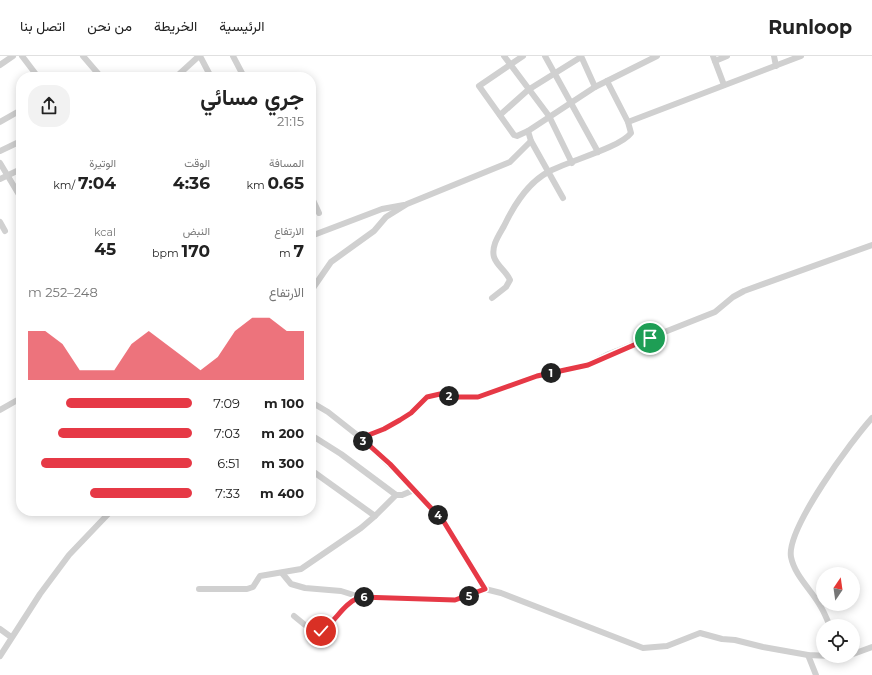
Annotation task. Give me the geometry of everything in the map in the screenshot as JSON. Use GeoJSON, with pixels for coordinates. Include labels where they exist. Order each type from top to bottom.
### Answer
{"type":"FeatureCollection","features":[{"type":"Feature","properties":{"kind":"street"},"geometry":{"type":"LineString","coordinates":[[0,65],[13,56]]}},
{"type":"Feature","properties":{"kind":"street"},"geometry":{"type":"LineString","coordinates":[[22,56],[34,72]]}},
{"type":"Feature","properties":{"kind":"street"},"geometry":{"type":"LineString","coordinates":[[83,56],[97,72]]}},
{"type":"Feature","properties":{"kind":"street"},"geometry":{"type":"LineString","coordinates":[[182,72],[200,56],[208,72]]}},
{"type":"Feature","properties":{"kind":"street"},"geometry":{"type":"LineString","coordinates":[[233,56],[241,72]]}},
{"type":"Feature","properties":{"kind":"street"},"geometry":{"type":"LineString","coordinates":[[504,56],[549,116],[572,163]]}},
{"type":"Feature","properties":{"kind":"street"},"geometry":{"type":"LineString","coordinates":[[523,56],[479,86],[515,136],[528,131],[595,87],[657,56]]}},
{"type":"Feature","properties":{"kind":"street"},"geometry":{"type":"LineString","coordinates":[[545,56],[598,152]]}},
{"type":"Feature","properties":{"kind":"street"},"geometry":{"type":"LineString","coordinates":[[724,85],[714,59],[727,56]]}},
{"type":"Feature","properties":{"kind":"street"},"geometry":{"type":"LineString","coordinates":[[774,56],[776,66]]}},
{"type":"Feature","properties":{"kind":"street"},"geometry":{"type":"LineString","coordinates":[[628,122],[801,56]]}},
{"type":"Feature","properties":{"kind":"street"},"geometry":{"type":"LineString","coordinates":[[500,115],[528,90],[555,75],[581,57],[595,87]]}},
{"type":"Feature","properties":{"kind":"street"},"geometry":{"type":"LineString","coordinates":[[492,298],[506,287],[510,280],[507,273],[497,263],[494,257],[496,241],[507,220],[526,192],[538,179],[548,172],[598,152],[629,136],[631,130],[628,122],[607,81]]}},
{"type":"Feature","properties":{"kind":"street"},"geometry":{"type":"LineString","coordinates":[[0,122],[16,113]]}},
{"type":"Feature","properties":{"kind":"street"},"geometry":{"type":"LineString","coordinates":[[528,131],[531,141],[563,198]]}},
{"type":"Feature","properties":{"kind":"street"},"geometry":{"type":"LineString","coordinates":[[316,284],[331,262],[374,231],[386,217],[407,204],[510,162],[531,141]]}},
{"type":"Feature","properties":{"kind":"street"},"geometry":{"type":"LineString","coordinates":[[0,151],[16,143]]}},
{"type":"Feature","properties":{"kind":"street"},"geometry":{"type":"LineString","coordinates":[[0,163],[16,190]]}},
{"type":"Feature","properties":{"kind":"street"},"geometry":{"type":"LineString","coordinates":[[0,179],[16,172]]}},
{"type":"Feature","properties":{"kind":"street"},"geometry":{"type":"LineString","coordinates":[[316,234],[382,209],[407,204]]}},
{"type":"Feature","properties":{"kind":"street"},"geometry":{"type":"LineString","coordinates":[[316,207],[319,214]]}},
{"type":"Feature","properties":{"kind":"street"},"geometry":{"type":"LineString","coordinates":[[0,222],[5,231]]}},
{"type":"Feature","properties":{"kind":"street"},"geometry":{"type":"LineString","coordinates":[[361,438],[384,429],[400,420],[411,413],[427,397],[440,394],[452,397],[478,397],[537,376],[588,365],[609,354],[715,312],[733,297],[744,292],[872,245]]}},
{"type":"Feature","properties":{"kind":"street"},"geometry":{"type":"LineString","coordinates":[[0,410],[16,401]]}},
{"type":"Feature","properties":{"kind":"street"},"geometry":{"type":"LineString","coordinates":[[316,405],[328,412],[361,438],[390,464],[444,522],[485,589]]}},
{"type":"Feature","properties":{"kind":"street"},"geometry":{"type":"LineString","coordinates":[[827,619],[822,609],[796,570],[791,556],[794,534],[822,486],[857,435],[872,418]]}},
{"type":"Feature","properties":{"kind":"street"},"geometry":{"type":"LineString","coordinates":[[316,439],[341,454],[396,495],[402,495],[414,490]]}},
{"type":"Feature","properties":{"kind":"street"},"geometry":{"type":"LineString","coordinates":[[316,474],[375,516]]}},
{"type":"Feature","properties":{"kind":"street"},"geometry":{"type":"LineString","coordinates":[[199,589],[247,589],[253,587],[260,576],[301,569],[361,528],[396,495]]}},
{"type":"Feature","properties":{"kind":"street"},"geometry":{"type":"LineString","coordinates":[[0,656],[40,594],[69,555],[106,516]]}},
{"type":"Feature","properties":{"kind":"street"},"geometry":{"type":"LineString","coordinates":[[282,573],[291,584],[305,588],[341,591],[360,597],[455,600],[485,589],[501,592],[643,648],[667,646],[700,633],[763,647],[816,655]]}},
{"type":"Feature","properties":{"kind":"street"},"geometry":{"type":"LineString","coordinates":[[294,616],[305,625],[321,631],[332,622],[343,607],[350,601],[360,597]]}},
{"type":"Feature","properties":{"kind":"street"},"geometry":{"type":"LineString","coordinates":[[0,629],[11,637]]}},
{"type":"Feature","properties":{"kind":"street"},"geometry":{"type":"LineString","coordinates":[[860,651],[872,647]]}},
{"type":"Feature","properties":{"kind":"street"},"geometry":{"type":"LineString","coordinates":[[808,655],[816,675]]}},
{"type":"Feature","properties":{"kind":"route"},"geometry":{"type":"LineString","coordinates":[[321,631],[332,622],[343,607],[350,601],[360,597],[455,600],[485,589],[444,522],[390,464],[361,438],[384,429],[400,420],[411,413],[427,397],[440,394],[452,397],[478,397],[537,376],[597,362],[609,354],[650,338]]}}]}
